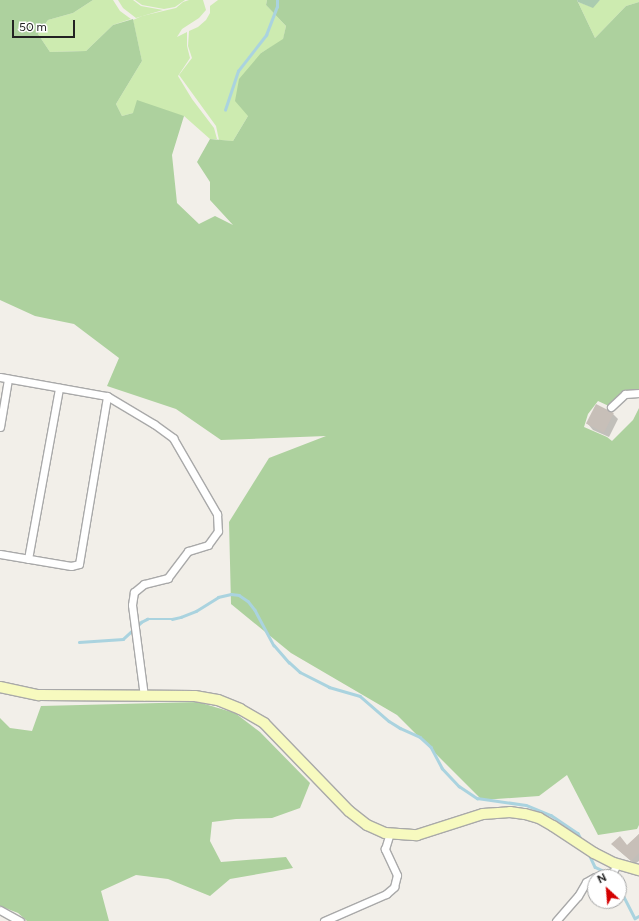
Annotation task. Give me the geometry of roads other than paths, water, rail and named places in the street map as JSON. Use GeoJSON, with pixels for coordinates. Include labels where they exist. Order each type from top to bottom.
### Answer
{"type":"FeatureCollection","features":[{"type":"Feature","properties":{"kind":"street"},"geometry":{"type":"LineString","coordinates":[[0,378],[107,396],[154,424],[173,438],[217,514],[218,531],[208,545],[188,551],[168,578],[144,584],[134,592],[132,605],[144,696]]}},
{"type":"Feature","properties":{"kind":"street"},"geometry":{"type":"LineString","coordinates":[[0,427],[8,379]]}},
{"type":"Feature","properties":{"kind":"street"},"geometry":{"type":"LineString","coordinates":[[28,559],[59,388]]}},
{"type":"Feature","properties":{"kind":"street"},"geometry":{"type":"LineString","coordinates":[[611,407],[625,394],[639,394]]}},
{"type":"Feature","properties":{"kind":"street"},"geometry":{"type":"LineString","coordinates":[[0,554],[71,566],[79,564],[107,396]]}},
{"type":"Feature","properties":{"kind":"street"},"geometry":{"type":"LineString","coordinates":[[0,687],[39,695],[196,696],[218,700],[240,708],[264,723],[355,816],[367,826],[390,833],[417,835],[483,814],[497,812],[525,814],[539,818],[594,853],[615,864],[639,870]]}},
{"type":"Feature","properties":{"kind":"street"},"geometry":{"type":"LineString","coordinates":[[324,921],[386,894],[394,887],[397,875],[385,849],[390,833]]}},
{"type":"Feature","properties":{"kind":"street"},"geometry":{"type":"LineString","coordinates":[[614,869],[615,864]]}},
{"type":"Feature","properties":{"kind":"street"},"geometry":{"type":"LineString","coordinates":[[556,921],[578,896],[587,881]]}},
{"type":"Feature","properties":{"kind":"street"},"geometry":{"type":"LineString","coordinates":[[0,910],[20,921]]}},
{"type":"Feature","properties":{"kind":"waterway"},"geometry":{"type":"LineString","coordinates":[[225,110],[238,71],[266,35],[277,7],[277,0]]}},
{"type":"Feature","properties":{"kind":"waterway"},"geometry":{"type":"LineString","coordinates":[[79,642],[123,639],[141,622],[147,619],[172,619],[181,617],[196,611],[218,597],[231,594],[239,595],[248,601],[255,610],[274,645],[300,672],[329,687],[360,696],[389,721],[420,737],[431,747],[442,768],[459,786],[477,798],[526,805],[551,815],[578,833],[582,841]]}},
{"type":"Feature","properties":{"kind":"waterway"},"geometry":{"type":"LineString","coordinates":[[589,854],[595,867],[599,869]]}},
{"type":"Feature","properties":{"kind":"waterway"},"geometry":{"type":"LineString","coordinates":[[627,902],[635,918],[639,916]]}}]}
